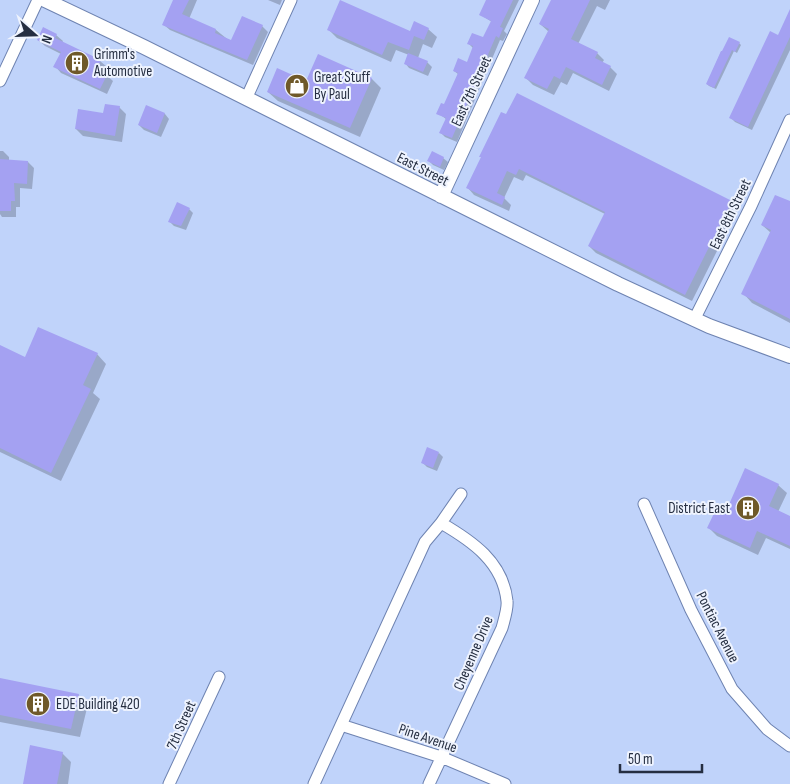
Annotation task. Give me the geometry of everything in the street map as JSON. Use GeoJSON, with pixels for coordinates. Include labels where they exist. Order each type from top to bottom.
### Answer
{"type":"FeatureCollection","features":[{"type":"Feature","properties":{"kind":"main road","name":"East Street"},"geometry":{"type":"LineString","coordinates":[[45,0],[603,277],[694,320],[790,356]]}},
{"type":"Feature","properties":{"kind":"main road","name":"East 7th Street"},"geometry":{"type":"LineString","coordinates":[[441,196],[532,0]]}},
{"type":"Feature","properties":{"kind":"street"},"geometry":{"type":"LineString","coordinates":[[0,81],[38,0]]}},
{"type":"Feature","properties":{"kind":"street"},"geometry":{"type":"LineString","coordinates":[[246,99],[291,0]]}},
{"type":"Feature","properties":{"kind":"street","name":"East 8th Street"},"geometry":{"type":"LineString","coordinates":[[694,320],[752,206],[790,120]]}},
{"type":"Feature","properties":{"kind":"street"},"geometry":{"type":"LineString","coordinates":[[314,784],[425,542],[461,494]]}},
{"type":"Feature","properties":{"kind":"street","name":"Pontiac Avenue"},"geometry":{"type":"LineString","coordinates":[[644,504],[691,610],[732,689],[767,729],[790,746]]}},
{"type":"Feature","properties":{"kind":"street","name":"Cheyenne Drive"},"geometry":{"type":"LineString","coordinates":[[429,784],[502,628],[508,602],[500,575],[488,558],[468,539],[441,523]]}},
{"type":"Feature","properties":{"kind":"street","name":"7th Street"},"geometry":{"type":"LineString","coordinates":[[169,784],[219,677]]}},
{"type":"Feature","properties":{"kind":"street","name":"Pine Avenue"},"geometry":{"type":"LineString","coordinates":[[341,725],[441,758],[505,784]]}},
{"type":"Feature","properties":{"kind":"building"},"geometry":{"type":"Polygon","coordinates":[[[173,0],[189,0],[182,14],[216,29],[215,33],[231,40],[242,16],[263,25],[247,60],[162,25],[173,0]]]}},
{"type":"Feature","properties":{"kind":"building"},"geometry":{"type":"Polygon","coordinates":[[[340,0],[410,31],[414,21],[429,28],[424,40],[414,36],[409,50],[388,42],[382,55],[327,30],[340,0]]]}},
{"type":"Feature","properties":{"kind":"building"},"geometry":{"type":"Polygon","coordinates":[[[486,0],[513,0],[500,27],[503,28],[499,38],[496,36],[452,138],[439,133],[446,118],[436,114],[441,103],[444,104],[458,73],[453,71],[458,58],[467,62],[473,46],[467,44],[472,33],[483,37],[491,21],[479,15],[486,0]]]}},
{"type":"Feature","properties":{"kind":"building"},"geometry":{"type":"Polygon","coordinates":[[[551,0],[590,0],[571,39],[598,52],[595,58],[611,66],[602,85],[566,67],[560,79],[554,76],[547,89],[524,78],[549,29],[539,24],[551,0]]]}},
{"type":"Feature","properties":{"kind":"building"},"geometry":{"type":"Polygon","coordinates":[[[790,9],[790,37],[748,127],[729,118],[770,31],[778,35],[790,9]]]}},
{"type":"Feature","properties":{"kind":"building","name":"Grimm's Automotive"},"geometry":{"type":"Polygon","coordinates":[[[43,27],[57,34],[55,38],[101,60],[97,68],[108,73],[100,89],[53,67],[61,52],[37,40],[43,27]]]}},
{"type":"Feature","properties":{"kind":"building"},"geometry":{"type":"Polygon","coordinates":[[[729,37],[740,42],[735,52],[732,50],[714,88],[706,84],[729,37]]]}},
{"type":"Feature","properties":{"kind":"building"},"geometry":{"type":"Polygon","coordinates":[[[408,53],[428,61],[423,72],[404,64],[408,53]]]}},
{"type":"Feature","properties":{"kind":"building"},"geometry":{"type":"Polygon","coordinates":[[[318,54],[372,78],[350,128],[267,92],[277,68],[306,81],[318,54]]]}},
{"type":"Feature","properties":{"kind":"building"},"geometry":{"type":"Polygon","coordinates":[[[517,93],[732,201],[685,295],[588,246],[605,212],[519,169],[516,175],[507,171],[497,193],[505,197],[502,205],[466,188],[501,112],[506,114],[517,93]]]}},
{"type":"Feature","properties":{"kind":"building"},"geometry":{"type":"Polygon","coordinates":[[[105,104],[120,106],[115,136],[75,129],[78,109],[103,113],[105,104]]]}},
{"type":"Feature","properties":{"kind":"building"},"geometry":{"type":"Polygon","coordinates":[[[146,105],[165,113],[157,133],[138,125],[146,105]]]}},
{"type":"Feature","properties":{"kind":"building"},"geometry":{"type":"Polygon","coordinates":[[[432,151],[444,157],[440,167],[427,161],[432,151]]]}},
{"type":"Feature","properties":{"kind":"building"},"geometry":{"type":"Polygon","coordinates":[[[0,159],[28,161],[27,184],[14,183],[15,201],[11,201],[11,211],[0,211],[0,159]]]}},
{"type":"Feature","properties":{"kind":"building"},"geometry":{"type":"Polygon","coordinates":[[[775,195],[790,201],[790,319],[741,294],[771,230],[761,225],[775,195]]]}},
{"type":"Feature","properties":{"kind":"building"},"geometry":{"type":"Polygon","coordinates":[[[177,202],[190,208],[181,226],[168,222],[177,202]]]}},
{"type":"Feature","properties":{"kind":"building"},"geometry":{"type":"Polygon","coordinates":[[[38,327],[98,353],[83,385],[91,389],[51,473],[0,448],[0,345],[25,357],[38,327]]]}},
{"type":"Feature","properties":{"kind":"building"},"geometry":{"type":"Polygon","coordinates":[[[427,447],[439,452],[433,468],[421,463],[427,447]]]}},
{"type":"Feature","properties":{"kind":"building","name":"District East"},"geometry":{"type":"Polygon","coordinates":[[[745,468],[779,484],[769,506],[790,516],[790,546],[757,531],[750,548],[707,528],[718,505],[727,509],[745,468]]]}},
{"type":"Feature","properties":{"kind":"building","name":"EDE Building 420"},"geometry":{"type":"Polygon","coordinates":[[[0,678],[79,694],[71,729],[0,715],[0,678]]]}},
{"type":"Feature","properties":{"kind":"building"},"geometry":{"type":"Polygon","coordinates":[[[30,745],[63,752],[57,784],[23,784],[30,745]]]}},
{"type":"Feature","properties":{"kind":"place","name":"Grimm's Automotive"},"geometry":{"type":"Point","coordinates":[77,63]}},
{"type":"Feature","properties":{"kind":"place","name":"Great Stuff By Paul"},"geometry":{"type":"Point","coordinates":[297,86]}},
{"type":"Feature","properties":{"kind":"place","name":"District East"},"geometry":{"type":"Point","coordinates":[748,508]}},
{"type":"Feature","properties":{"kind":"place","name":"EDE Building 420"},"geometry":{"type":"Point","coordinates":[38,704]}}]}
